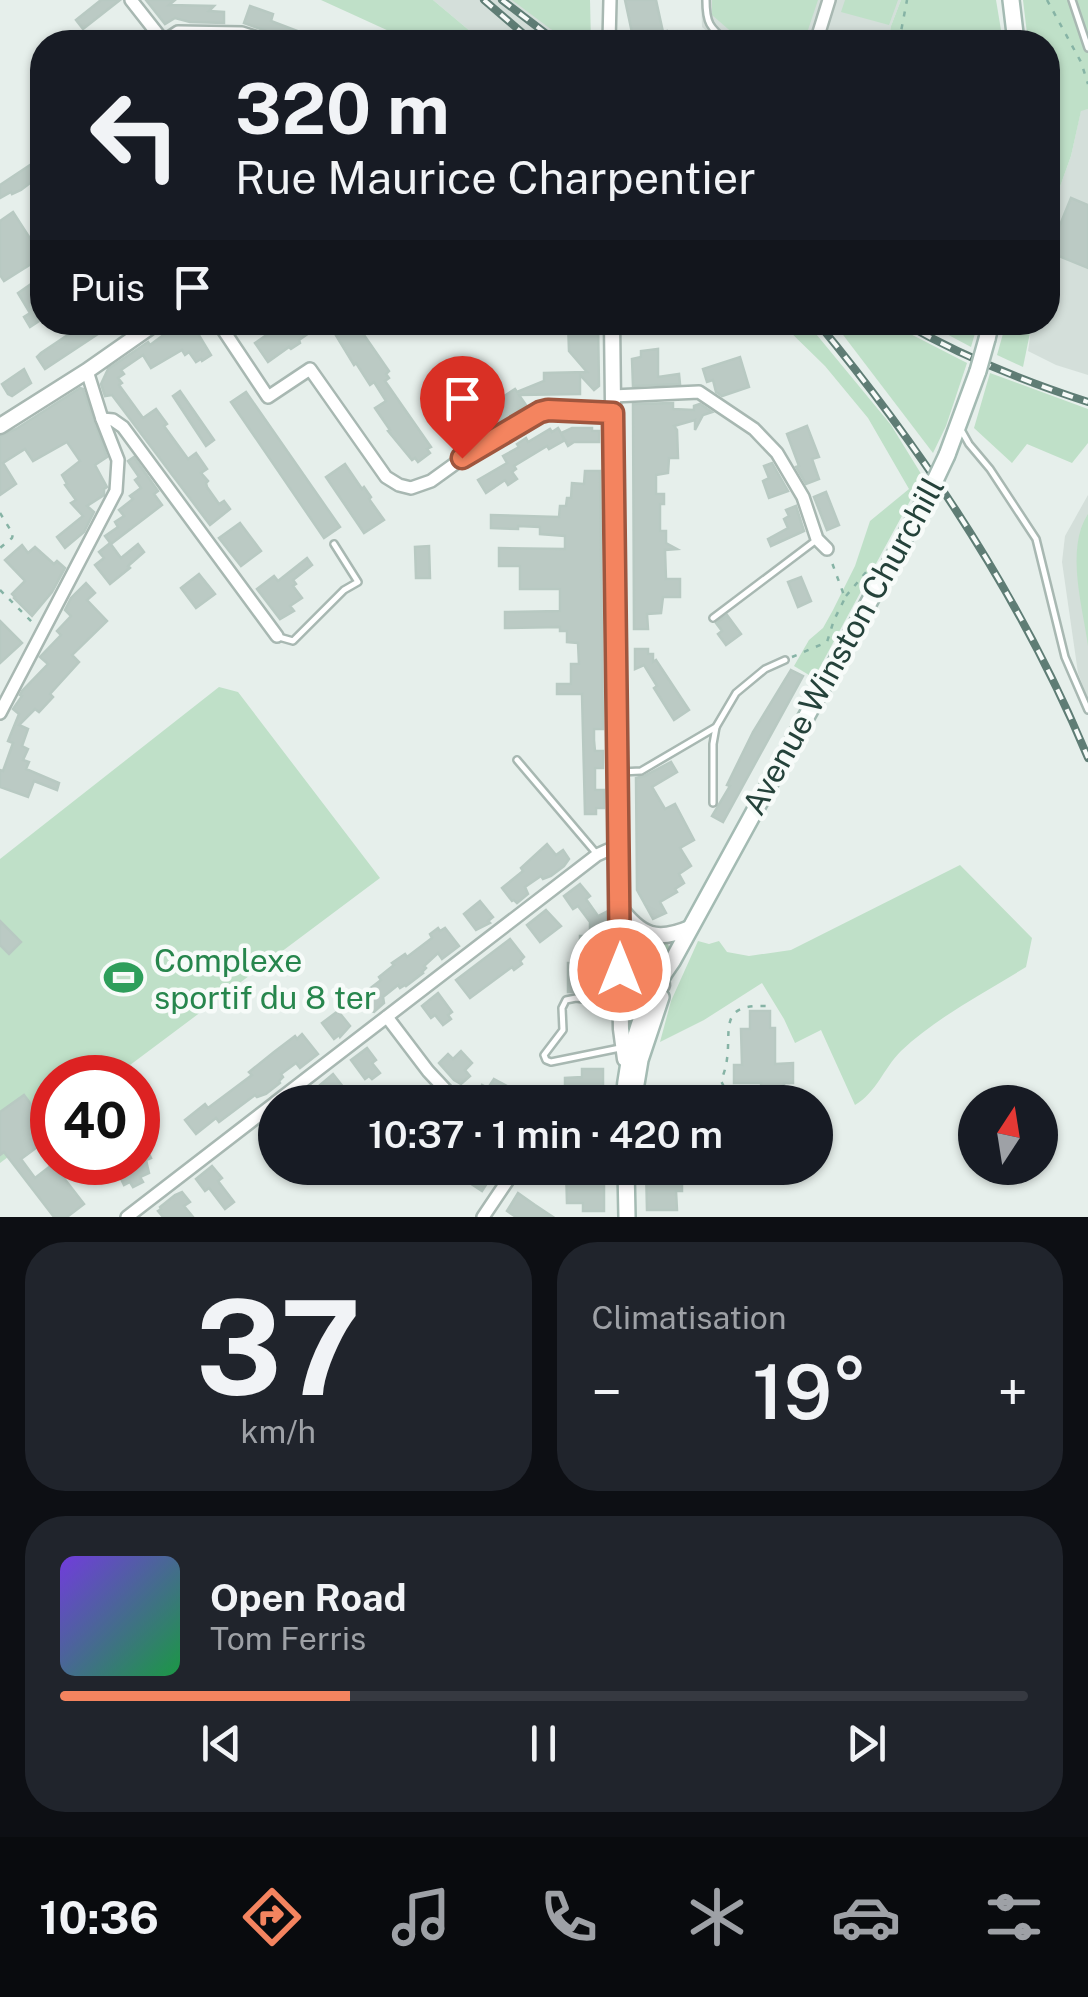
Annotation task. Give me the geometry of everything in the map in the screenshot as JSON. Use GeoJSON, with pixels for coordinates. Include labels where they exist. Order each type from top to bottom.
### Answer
{"type":"FeatureCollection","features":[{"type":"Feature","properties":{"kind":"main road"},"geometry":{"type":"LineString","coordinates":[[1011,0],[1015,30]]}},
{"type":"Feature","properties":{"kind":"main road","name":"Avenue Winston Churchill"},"geometry":{"type":"LineString","coordinates":[[625,1085],[626,1055],[638,1028],[947,455],[988,335]]}},
{"type":"Feature","properties":{"kind":"main road","name":"Avenue Winston Churchill"},"geometry":{"type":"LineString","coordinates":[[636,1085],[661,986]]}},
{"type":"Feature","properties":{"kind":"main road"},"geometry":{"type":"LineString","coordinates":[[626,1055],[633,1069],[630,1085]]}},
{"type":"Feature","properties":{"kind":"main road"},"geometry":{"type":"LineString","coordinates":[[626,1185],[626,1217]]}},
{"type":"Feature","properties":{"kind":"street"},"geometry":{"type":"LineString","coordinates":[[131,0],[155,30]]}},
{"type":"Feature","properties":{"kind":"street"},"geometry":{"type":"LineString","coordinates":[[610,0],[610,30]]}},
{"type":"Feature","properties":{"kind":"street"},"geometry":{"type":"LineString","coordinates":[[820,30],[830,0]]}},
{"type":"Feature","properties":{"kind":"street"},"geometry":{"type":"LineString","coordinates":[[0,426],[138,335]]}},
{"type":"Feature","properties":{"kind":"street"},"geometry":{"type":"LineString","coordinates":[[227,335],[268,398],[310,369],[386,476],[399,486],[411,488],[431,481],[540,412],[613,413]]}},
{"type":"Feature","properties":{"kind":"street"},"geometry":{"type":"LineString","coordinates":[[612,335],[620,975],[626,1055]]}},
{"type":"Feature","properties":{"kind":"street"},"geometry":{"type":"LineString","coordinates":[[0,713],[116,491],[122,461],[102,419],[87,371]]}},
{"type":"Feature","properties":{"kind":"street"},"geometry":{"type":"LineString","coordinates":[[613,396],[699,392],[754,428],[776,453],[803,497],[817,539],[827,549]]}},
{"type":"Feature","properties":{"kind":"street"},"geometry":{"type":"LineString","coordinates":[[102,419],[114,420],[123,427],[277,636]]}},
{"type":"Feature","properties":{"kind":"street"},"geometry":{"type":"LineString","coordinates":[[299,1085],[597,855],[619,851]]}},
{"type":"Feature","properties":{"kind":"street"},"geometry":{"type":"LineString","coordinates":[[620,908],[632,925],[644,932],[672,936],[690,928]]}},
{"type":"Feature","properties":{"kind":"street"},"geometry":{"type":"LineString","coordinates":[[620,975],[639,984],[661,986]]}},
{"type":"Feature","properties":{"kind":"street"},"geometry":{"type":"LineString","coordinates":[[387,1017],[441,1085]]}},
{"type":"Feature","properties":{"kind":"street"},"geometry":{"type":"LineString","coordinates":[[126,1217],[141,1213],[258,1118]]}},
{"type":"Feature","properties":{"kind":"street"},"geometry":{"type":"LineString","coordinates":[[483,1217],[505,1185]]}},
{"type":"Feature","properties":{"kind":"lane"},"geometry":{"type":"LineString","coordinates":[[706,0],[707,19],[712,30]]}},
{"type":"Feature","properties":{"kind":"lane"},"geometry":{"type":"LineString","coordinates":[[1072,0],[1088,48]]}},
{"type":"Feature","properties":{"kind":"lane"},"geometry":{"type":"LineString","coordinates":[[958,426],[1036,540],[1065,657],[1088,710]]}},
{"type":"Feature","properties":{"kind":"lane"},"geometry":{"type":"LineString","coordinates":[[713,618],[817,539]]}},
{"type":"Feature","properties":{"kind":"lane"},"geometry":{"type":"LineString","coordinates":[[277,636],[294,642],[344,590],[358,582],[334,544]]}},
{"type":"Feature","properties":{"kind":"lane"},"geometry":{"type":"LineString","coordinates":[[713,803],[716,727],[736,693],[766,669],[786,660]]}},
{"type":"Feature","properties":{"kind":"lane"},"geometry":{"type":"LineString","coordinates":[[618,772],[641,772],[716,727]]}},
{"type":"Feature","properties":{"kind":"lane"},"geometry":{"type":"LineString","coordinates":[[518,760],[597,855]]}},
{"type":"Feature","properties":{"kind":"lane"},"geometry":{"type":"LineString","coordinates":[[622,1004],[566,1000],[562,1008],[563,1030],[544,1055],[551,1062],[626,1055]]}},
{"type":"Feature","properties":{"kind":"path"},"geometry":{"type":"LineString","coordinates":[[901,30],[906,0]]}},
{"type":"Feature","properties":{"kind":"path"},"geometry":{"type":"LineString","coordinates":[[1046,0],[1081,62],[1088,84]]}},
{"type":"Feature","properties":{"kind":"path"},"geometry":{"type":"LineString","coordinates":[[0,514],[13,534],[0,548]]}},
{"type":"Feature","properties":{"kind":"path"},"geometry":{"type":"LineString","coordinates":[[827,549],[846,598]]}},
{"type":"Feature","properties":{"kind":"path"},"geometry":{"type":"LineString","coordinates":[[786,660],[827,642],[846,598],[881,556]]}},
{"type":"Feature","properties":{"kind":"path"},"geometry":{"type":"LineString","coordinates":[[0,590],[43,632]]}},
{"type":"Feature","properties":{"kind":"path"},"geometry":{"type":"LineString","coordinates":[[723,1085],[729,1020],[748,1006],[769,1008]]}},
{"type":"Feature","properties":{"kind":"shaded area"},"geometry":{"type":"Polygon","coordinates":[[[433,0],[536,0],[552,30],[469,30],[433,0]]]}},
{"type":"Feature","properties":{"kind":"shaded area"},"geometry":{"type":"Polygon","coordinates":[[[701,0],[901,0],[890,30],[702,27],[701,0]]]}},
{"type":"Feature","properties":{"kind":"shaded area"},"geometry":{"type":"Polygon","coordinates":[[[1088,109],[1088,375],[1028,351],[1030,335],[1060,335],[1060,187],[1081,110],[1088,109]]]}},
{"type":"Feature","properties":{"kind":"shaded area"},"geometry":{"type":"Polygon","coordinates":[[[1088,495],[1088,699],[1078,673],[1062,562],[1065,536],[1088,495]]]}},
{"type":"Feature","properties":{"kind":"green space"},"geometry":{"type":"Polygon","coordinates":[[[321,0],[433,0],[469,30],[387,30],[321,0]]]}},
{"type":"Feature","properties":{"kind":"green space"},"geometry":{"type":"Polygon","coordinates":[[[512,0],[590,0],[591,30],[552,30],[512,0]]]}},
{"type":"Feature","properties":{"kind":"green space"},"geometry":{"type":"Polygon","coordinates":[[[712,0],[818,0],[808,30],[729,30],[712,15],[712,0]]]}},
{"type":"Feature","properties":{"kind":"green space"},"geometry":{"type":"Polygon","coordinates":[[[845,0],[898,0],[889,25],[841,12],[845,0]]]}},
{"type":"Feature","properties":{"kind":"green space"},"geometry":{"type":"Polygon","coordinates":[[[901,0],[996,0],[1001,30],[890,30],[901,0]]]}},
{"type":"Feature","properties":{"kind":"green space"},"geometry":{"type":"Polygon","coordinates":[[[1023,0],[1088,0],[1088,109],[1081,111],[1060,187],[1060,30],[1027,30],[1023,0]]]}},
{"type":"Feature","properties":{"kind":"green space"},"geometry":{"type":"Polygon","coordinates":[[[793,335],[817,335],[891,425],[923,477],[814,678],[794,666],[833,610],[855,566],[870,521],[909,489],[868,418],[793,335]]]}},
{"type":"Feature","properties":{"kind":"green space"},"geometry":{"type":"Polygon","coordinates":[[[843,335],[912,335],[967,363],[933,453],[843,335]]]}},
{"type":"Feature","properties":{"kind":"green space"},"geometry":{"type":"Polygon","coordinates":[[[948,335],[974,335],[971,347],[948,335]]]}},
{"type":"Feature","properties":{"kind":"green space"},"geometry":{"type":"Polygon","coordinates":[[[1003,335],[1030,335],[1023,367],[997,355],[1003,335]]]}},
{"type":"Feature","properties":{"kind":"green space"},"geometry":{"type":"Polygon","coordinates":[[[990,373],[1088,409],[1088,443],[1072,463],[1027,444],[1012,463],[974,428],[990,373]]]}},
{"type":"Feature","properties":{"kind":"green space"},"geometry":{"type":"Polygon","coordinates":[[[1088,514],[1088,646],[1077,561],[1081,528],[1088,514]]]}},
{"type":"Feature","properties":{"kind":"green space","name":"Complexe sportif du 8 ter"},"geometry":{"type":"Polygon","coordinates":[[[219,687],[238,692],[380,878],[143,1055],[30,1055],[30,1140],[0,1163],[0,859],[219,687]]]}},
{"type":"Feature","properties":{"kind":"green space"},"geometry":{"type":"Polygon","coordinates":[[[960,865],[1032,938],[1026,967],[915,1039],[855,1105],[821,1030],[795,1043],[762,983],[660,1042],[671,1001],[698,941],[719,941],[727,952],[749,956],[791,950],[960,865]]]}},
{"type":"Feature","properties":{"kind":"green space"},"geometry":{"type":"Polygon","coordinates":[[[625,930],[651,942],[667,943],[670,948],[654,980],[623,972],[625,930]]]}},
{"type":"Feature","properties":{"kind":"building"},"geometry":{"type":"Polygon","coordinates":[[[101,0],[120,0],[83,29],[76,20],[101,0]]]}},
{"type":"Feature","properties":{"kind":"building"},"geometry":{"type":"Polygon","coordinates":[[[146,0],[214,6],[209,11],[224,12],[224,23],[175,18],[165,24],[146,0]]]}},
{"type":"Feature","properties":{"kind":"building"},"geometry":{"type":"Polygon","coordinates":[[[625,0],[656,0],[663,30],[631,30],[625,0]]]}},
{"type":"Feature","properties":{"kind":"building"},"geometry":{"type":"Polygon","coordinates":[[[250,6],[273,14],[271,21],[295,30],[263,30],[244,23],[250,6]]]}},
{"type":"Feature","properties":{"kind":"building"},"geometry":{"type":"Polygon","coordinates":[[[30,165],[30,183],[21,190],[0,198],[0,185],[30,165]]]}},
{"type":"Feature","properties":{"kind":"building"},"geometry":{"type":"Polygon","coordinates":[[[1071,198],[1088,205],[1088,268],[1060,257],[1060,225],[1071,198]]]}},
{"type":"Feature","properties":{"kind":"building"},"geometry":{"type":"Polygon","coordinates":[[[13,212],[30,238],[30,265],[4,281],[0,275],[0,221],[13,212]]]}},
{"type":"Feature","properties":{"kind":"building"},"geometry":{"type":"Polygon","coordinates":[[[30,285],[30,313],[18,293],[30,285]]]}},
{"type":"Feature","properties":{"kind":"building"},"geometry":{"type":"Polygon","coordinates":[[[68,335],[96,335],[45,369],[37,357],[68,335]]]}},
{"type":"Feature","properties":{"kind":"building"},"geometry":{"type":"Polygon","coordinates":[[[163,335],[199,335],[211,355],[196,362],[189,352],[185,355],[182,350],[151,368],[143,355],[121,370],[124,374],[118,378],[143,418],[156,409],[188,459],[196,453],[207,469],[201,473],[208,481],[207,487],[219,504],[224,501],[230,509],[210,525],[112,395],[105,396],[101,384],[108,369],[148,342],[150,345],[163,335]]]}},
{"type":"Feature","properties":{"kind":"building"},"geometry":{"type":"Polygon","coordinates":[[[266,335],[306,335],[268,362],[255,343],[266,335]]]}},
{"type":"Feature","properties":{"kind":"building"},"geometry":{"type":"Polygon","coordinates":[[[336,335],[364,335],[389,371],[385,381],[431,447],[427,449],[430,453],[418,462],[412,460],[375,408],[386,401],[374,382],[370,385],[336,335]]]}},
{"type":"Feature","properties":{"kind":"building"},"geometry":{"type":"Polygon","coordinates":[[[568,335],[598,335],[599,386],[594,390],[580,375],[580,394],[519,395],[526,405],[519,409],[521,412],[491,430],[483,430],[480,424],[454,439],[447,428],[515,389],[517,392],[544,381],[544,373],[587,372],[569,351],[568,335]]]}},
{"type":"Feature","properties":{"kind":"building"},"geometry":{"type":"Polygon","coordinates":[[[658,349],[658,377],[679,374],[680,384],[633,386],[632,359],[641,357],[641,351],[658,349]]]}},
{"type":"Feature","properties":{"kind":"building"},"geometry":{"type":"Polygon","coordinates":[[[740,357],[749,387],[722,396],[716,392],[713,380],[707,382],[703,369],[740,357]]]}},
{"type":"Feature","properties":{"kind":"building"},"geometry":{"type":"Polygon","coordinates":[[[24,369],[31,383],[12,396],[8,394],[2,384],[24,369]]]}},
{"type":"Feature","properties":{"kind":"building"},"geometry":{"type":"Polygon","coordinates":[[[80,388],[107,457],[95,465],[107,487],[104,495],[87,506],[94,512],[84,532],[65,548],[57,537],[83,516],[71,503],[76,500],[62,475],[80,461],[67,442],[33,461],[25,449],[3,463],[16,484],[0,495],[0,436],[80,388]]]}},
{"type":"Feature","properties":{"kind":"building"},"geometry":{"type":"Polygon","coordinates":[[[180,391],[214,440],[206,446],[173,396],[180,391]]]}},
{"type":"Feature","properties":{"kind":"building"},"geometry":{"type":"Polygon","coordinates":[[[246,392],[340,527],[324,538],[231,402],[246,392]]]}},
{"type":"Feature","properties":{"kind":"building"},"geometry":{"type":"Polygon","coordinates":[[[673,403],[673,409],[694,410],[700,404],[712,412],[703,415],[695,430],[695,420],[674,426],[678,458],[669,458],[668,473],[656,475],[656,494],[664,494],[660,531],[666,531],[666,543],[677,549],[665,550],[666,579],[680,579],[680,597],[663,597],[661,613],[647,614],[648,629],[634,629],[633,404],[673,403]]]}},
{"type":"Feature","properties":{"kind":"building"},"geometry":{"type":"Polygon","coordinates":[[[807,426],[819,457],[812,459],[819,479],[806,484],[796,467],[799,466],[787,434],[807,426]]]}},
{"type":"Feature","properties":{"kind":"building"},"geometry":{"type":"Polygon","coordinates":[[[558,428],[565,440],[514,466],[512,472],[517,479],[508,485],[505,480],[486,493],[478,480],[507,463],[503,456],[526,438],[528,442],[558,428]]]}},
{"type":"Feature","properties":{"kind":"building"},"geometry":{"type":"Polygon","coordinates":[[[572,428],[599,431],[599,442],[574,442],[568,446],[561,433],[572,428]]]}},
{"type":"Feature","properties":{"kind":"building"},"geometry":{"type":"Polygon","coordinates":[[[134,457],[158,491],[154,494],[162,505],[111,544],[105,536],[118,527],[115,522],[124,516],[119,510],[141,488],[128,461],[134,457]]]}},
{"type":"Feature","properties":{"kind":"building"},"geometry":{"type":"Polygon","coordinates":[[[772,463],[788,491],[769,498],[763,481],[769,478],[764,466],[772,463]]]}},
{"type":"Feature","properties":{"kind":"building"},"geometry":{"type":"Polygon","coordinates":[[[345,464],[384,520],[364,533],[326,477],[345,464]]]}},
{"type":"Feature","properties":{"kind":"building"},"geometry":{"type":"Polygon","coordinates":[[[585,471],[600,471],[603,729],[594,729],[594,740],[595,751],[603,751],[603,768],[595,768],[595,790],[604,790],[604,808],[596,808],[596,814],[585,814],[582,694],[557,694],[557,684],[571,684],[571,664],[579,664],[578,643],[567,642],[567,631],[560,631],[560,627],[505,628],[505,612],[560,611],[560,589],[520,589],[520,566],[499,566],[499,548],[565,549],[565,536],[540,534],[540,527],[491,528],[491,515],[559,517],[560,506],[566,506],[567,498],[571,498],[572,483],[584,484],[585,471]]]}},
{"type":"Feature","properties":{"kind":"building"},"geometry":{"type":"Polygon","coordinates":[[[826,492],[839,525],[827,530],[814,497],[826,492]]]}},
{"type":"Feature","properties":{"kind":"building"},"geometry":{"type":"Polygon","coordinates":[[[796,506],[804,531],[771,546],[768,539],[788,528],[786,510],[796,506]]]}},
{"type":"Feature","properties":{"kind":"building"},"geometry":{"type":"Polygon","coordinates":[[[240,523],[261,551],[241,566],[219,538],[240,523]]]}},
{"type":"Feature","properties":{"kind":"building"},"geometry":{"type":"Polygon","coordinates":[[[110,543],[121,558],[138,544],[144,552],[110,584],[95,565],[104,558],[99,552],[110,543]]]}},
{"type":"Feature","properties":{"kind":"building"},"geometry":{"type":"Polygon","coordinates":[[[22,545],[28,553],[35,547],[54,564],[57,561],[65,568],[32,616],[12,594],[25,581],[5,560],[22,545]]]}},
{"type":"Feature","properties":{"kind":"building"},"geometry":{"type":"Polygon","coordinates":[[[429,546],[430,578],[416,578],[415,547],[429,546]]]}},
{"type":"Feature","properties":{"kind":"building"},"geometry":{"type":"Polygon","coordinates":[[[307,558],[312,565],[293,580],[302,598],[290,606],[294,611],[280,619],[257,589],[274,576],[278,581],[307,558]]]}},
{"type":"Feature","properties":{"kind":"building"},"geometry":{"type":"Polygon","coordinates":[[[199,574],[215,594],[196,608],[181,588],[199,574]]]}},
{"type":"Feature","properties":{"kind":"building"},"geometry":{"type":"Polygon","coordinates":[[[801,577],[811,601],[798,607],[788,582],[801,577]]]}},
{"type":"Feature","properties":{"kind":"building"},"geometry":{"type":"Polygon","coordinates":[[[86,583],[95,593],[87,600],[107,621],[72,655],[79,662],[50,694],[53,697],[19,725],[28,729],[22,746],[28,749],[23,760],[29,762],[26,769],[59,783],[57,790],[34,781],[28,797],[0,787],[0,770],[3,771],[13,743],[8,741],[19,714],[13,709],[22,691],[48,664],[40,657],[61,635],[57,631],[71,616],[65,610],[86,583]]]}},
{"type":"Feature","properties":{"kind":"building"},"geometry":{"type":"Polygon","coordinates":[[[727,615],[741,634],[726,645],[716,623],[727,615]]]}},
{"type":"Feature","properties":{"kind":"building"},"geometry":{"type":"Polygon","coordinates":[[[0,621],[22,643],[0,663],[0,621]]]}},
{"type":"Feature","properties":{"kind":"building"},"geometry":{"type":"Polygon","coordinates":[[[635,649],[648,649],[648,654],[653,654],[653,662],[656,660],[689,710],[674,720],[644,665],[635,669],[635,649]]]}},
{"type":"Feature","properties":{"kind":"building"},"geometry":{"type":"Polygon","coordinates":[[[791,670],[803,676],[723,822],[712,816],[730,786],[727,785],[753,732],[791,670]]]}},
{"type":"Feature","properties":{"kind":"building"},"geometry":{"type":"Polygon","coordinates":[[[671,762],[677,772],[652,787],[665,809],[675,804],[694,840],[680,848],[691,866],[679,874],[684,883],[660,902],[666,913],[653,919],[637,890],[636,778],[671,762]]]}},
{"type":"Feature","properties":{"kind":"building"},"geometry":{"type":"Polygon","coordinates":[[[547,844],[556,855],[563,850],[569,859],[551,876],[541,876],[525,887],[528,894],[517,903],[512,901],[502,888],[547,844]]]}},
{"type":"Feature","properties":{"kind":"building"},"geometry":{"type":"Polygon","coordinates":[[[580,884],[598,916],[606,912],[606,974],[598,974],[598,992],[568,992],[568,963],[580,963],[580,936],[590,936],[590,922],[564,896],[580,884]]]}},
{"type":"Feature","properties":{"kind":"building"},"geometry":{"type":"Polygon","coordinates":[[[480,901],[493,917],[476,930],[464,914],[480,901]]]}},
{"type":"Feature","properties":{"kind":"building"},"geometry":{"type":"Polygon","coordinates":[[[546,910],[561,926],[540,942],[527,925],[546,910]]]}},
{"type":"Feature","properties":{"kind":"building"},"geometry":{"type":"Polygon","coordinates":[[[0,921],[21,942],[9,954],[0,945],[0,921]]]}},
{"type":"Feature","properties":{"kind":"building"},"geometry":{"type":"Polygon","coordinates":[[[445,928],[459,946],[442,959],[438,953],[424,966],[423,973],[406,986],[398,985],[383,997],[384,1003],[370,1011],[359,997],[381,980],[379,977],[392,963],[432,938],[430,934],[445,928]]]}},
{"type":"Feature","properties":{"kind":"building"},"geometry":{"type":"Polygon","coordinates":[[[510,939],[524,957],[522,964],[470,998],[456,980],[510,939]]]}},
{"type":"Feature","properties":{"kind":"building"},"geometry":{"type":"Polygon","coordinates":[[[438,993],[452,1012],[448,1015],[451,1019],[443,1025],[422,1006],[438,993]]]}},
{"type":"Feature","properties":{"kind":"building"},"geometry":{"type":"Polygon","coordinates":[[[338,1011],[350,1026],[334,1039],[322,1023],[338,1011]]]}},
{"type":"Feature","properties":{"kind":"building"},"geometry":{"type":"Polygon","coordinates":[[[750,1011],[770,1011],[770,1028],[775,1028],[775,1064],[793,1063],[793,1083],[734,1083],[734,1065],[742,1065],[741,1029],[750,1029],[750,1011]]]}},
{"type":"Feature","properties":{"kind":"building"},"geometry":{"type":"Polygon","coordinates":[[[302,1034],[318,1054],[300,1068],[296,1063],[281,1074],[277,1085],[258,1085],[258,1097],[255,1095],[219,1122],[216,1118],[196,1134],[185,1120],[205,1104],[208,1108],[252,1075],[249,1072],[274,1052],[295,1036],[297,1039],[302,1034]]]}},
{"type":"Feature","properties":{"kind":"building"},"geometry":{"type":"Polygon","coordinates":[[[367,1048],[380,1073],[372,1079],[365,1079],[351,1060],[367,1048]]]}},
{"type":"Feature","properties":{"kind":"building"},"geometry":{"type":"Polygon","coordinates":[[[461,1051],[472,1063],[465,1070],[470,1076],[461,1084],[439,1063],[448,1054],[453,1059],[461,1051]]]}},
{"type":"Feature","properties":{"kind":"building"},"geometry":{"type":"Polygon","coordinates":[[[582,1069],[603,1069],[603,1085],[565,1085],[565,1078],[582,1077],[582,1069]]]}},
{"type":"Feature","properties":{"kind":"building"},"geometry":{"type":"Polygon","coordinates":[[[333,1074],[342,1085],[320,1085],[333,1074]]]}},
{"type":"Feature","properties":{"kind":"building"},"geometry":{"type":"Polygon","coordinates":[[[24,1095],[30,1103],[30,1152],[21,1159],[30,1171],[30,1185],[69,1185],[84,1204],[67,1217],[54,1217],[4,1152],[0,1155],[0,1112],[24,1095]]]}},
{"type":"Feature","properties":{"kind":"building"},"geometry":{"type":"Polygon","coordinates":[[[212,1166],[234,1202],[225,1209],[209,1188],[205,1191],[196,1179],[212,1166]]]}},
{"type":"Feature","properties":{"kind":"building"},"geometry":{"type":"Polygon","coordinates":[[[566,1185],[604,1185],[604,1211],[583,1211],[583,1203],[567,1203],[566,1185]]]}},
{"type":"Feature","properties":{"kind":"building"},"geometry":{"type":"Polygon","coordinates":[[[646,1185],[682,1185],[682,1191],[676,1191],[677,1210],[647,1210],[646,1185]]]}},
{"type":"Feature","properties":{"kind":"building"},"geometry":{"type":"Polygon","coordinates":[[[182,1192],[190,1202],[184,1206],[193,1217],[163,1217],[158,1211],[160,1207],[182,1192]]]}},
{"type":"Feature","properties":{"kind":"building"},"geometry":{"type":"Polygon","coordinates":[[[518,1193],[553,1217],[516,1217],[507,1211],[518,1193]]]}},
{"type":"Feature","properties":{"kind":"railway"},"geometry":{"type":"LineString","coordinates":[[484,0],[519,30]]}},
{"type":"Feature","properties":{"kind":"railway"},"geometry":{"type":"LineString","coordinates":[[502,0],[541,30]]}},
{"type":"Feature","properties":{"kind":"railway"},"geometry":{"type":"LineString","coordinates":[[827,335],[896,423],[969,530],[1033,641],[1088,758]]}},
{"type":"Feature","properties":{"kind":"railway"},"geometry":{"type":"LineString","coordinates":[[926,335],[993,367],[1088,402]]}},
{"type":"Feature","properties":{"kind":"place","name":"Complexe sportif du 8 ter"},"geometry":{"type":"Point","coordinates":[124,978]}},
{"type":"Feature","properties":{"kind":"route"},"geometry":{"type":"LineString","coordinates":[[462,458],[540,412],[613,413],[620,970]]}}]}
